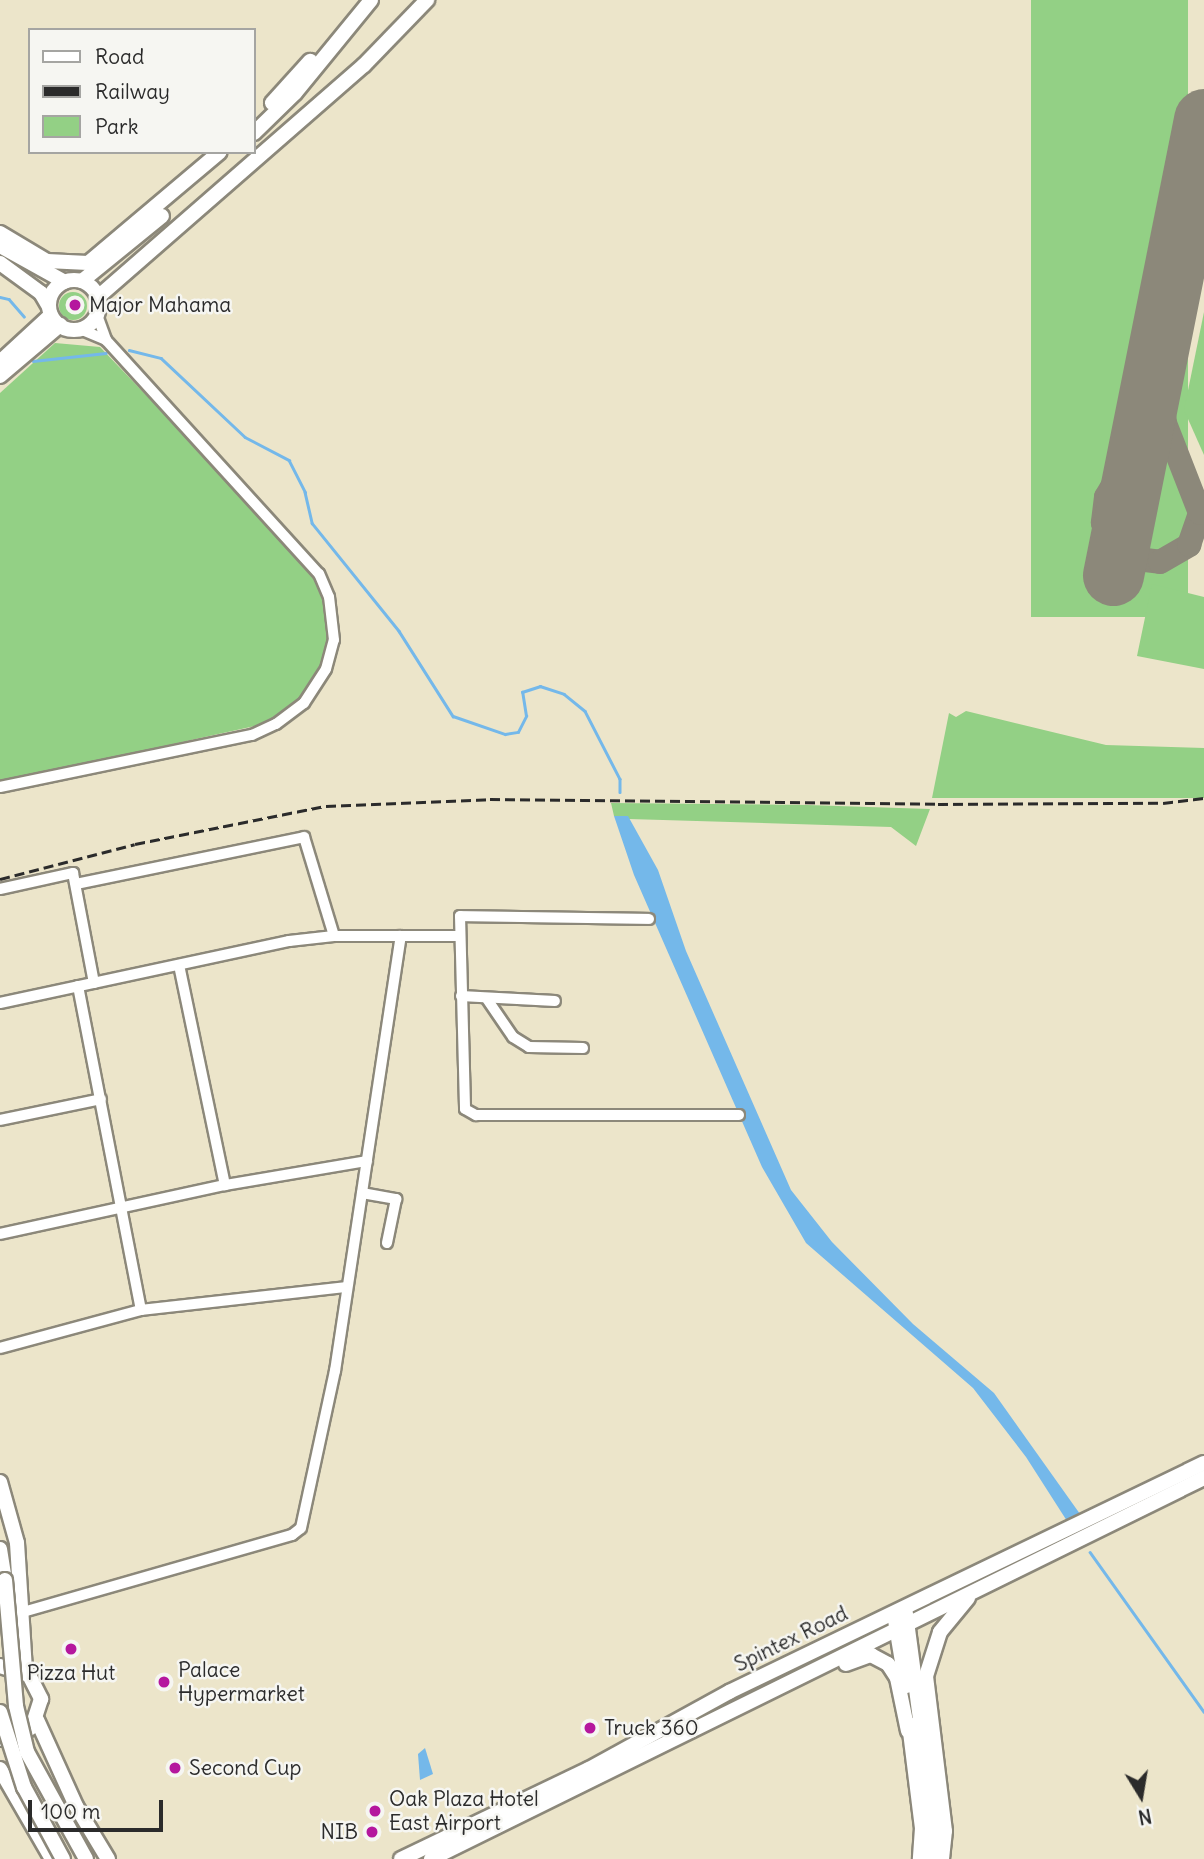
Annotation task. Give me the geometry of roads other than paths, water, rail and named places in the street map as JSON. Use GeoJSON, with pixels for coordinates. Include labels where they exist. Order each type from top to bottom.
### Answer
{"type":"FeatureCollection","features":[{"type":"Feature","properties":{"kind":"main road"},"geometry":{"type":"LineString","coordinates":[[256,118],[359,0]]}},
{"type":"Feature","properties":{"kind":"main road"},"geometry":{"type":"LineString","coordinates":[[256,131],[295,93],[371,0]]}},
{"type":"Feature","properties":{"kind":"main road"},"geometry":{"type":"LineString","coordinates":[[0,263],[41,293],[53,316],[80,329],[97,315],[98,297],[364,65],[427,0]]}},
{"type":"Feature","properties":{"kind":"main road"},"geometry":{"type":"LineString","coordinates":[[0,233],[47,261],[88,264],[218,154]]}},
{"type":"Feature","properties":{"kind":"main road"},"geometry":{"type":"LineString","coordinates":[[0,246],[65,282],[82,281],[106,267],[231,154]]}},
{"type":"Feature","properties":{"kind":"main road"},"geometry":{"type":"LineString","coordinates":[[82,281],[98,297]]}},
{"type":"Feature","properties":{"kind":"main road"},"geometry":{"type":"LineString","coordinates":[[53,316],[50,297],[65,282]]}},
{"type":"Feature","properties":{"kind":"main road"},"geometry":{"type":"LineString","coordinates":[[0,362],[53,316]]}},
{"type":"Feature","properties":{"kind":"main road"},"geometry":{"type":"LineString","coordinates":[[0,376],[53,316]]}},
{"type":"Feature","properties":{"kind":"main road","name":"Spintex Road"},"geometry":{"type":"LineString","coordinates":[[401,1859],[589,1769],[729,1692],[1204,1463]]}},
{"type":"Feature","properties":{"kind":"main road","name":"Spintex Road"},"geometry":{"type":"LineString","coordinates":[[430,1859],[1204,1478]]}},
{"type":"Feature","properties":{"kind":"main road"},"geometry":{"type":"LineString","coordinates":[[0,1482],[17,1543],[25,1671],[40,1694],[37,1720],[76,1806],[108,1859]]}},
{"type":"Feature","properties":{"kind":"main road"},"geometry":{"type":"LineString","coordinates":[[0,1549],[16,1706],[27,1752],[86,1859]]}},
{"type":"Feature","properties":{"kind":"main road"},"geometry":{"type":"LineString","coordinates":[[942,1859],[945,1831],[926,1676],[940,1632],[973,1593]]}},
{"type":"Feature","properties":{"kind":"main road"},"geometry":{"type":"LineString","coordinates":[[898,1609],[903,1625],[933,1817],[929,1859]]}},
{"type":"Feature","properties":{"kind":"main road"},"geometry":{"type":"LineString","coordinates":[[903,1625],[908,1731]]}},
{"type":"Feature","properties":{"kind":"main road"},"geometry":{"type":"LineString","coordinates":[[681,1735],[871,1655],[894,1670],[908,1731],[922,1828],[920,1859]]}},
{"type":"Feature","properties":{"kind":"main road"},"geometry":{"type":"LineString","coordinates":[[0,1665],[25,1671]]}},
{"type":"Feature","properties":{"kind":"main road"},"geometry":{"type":"LineString","coordinates":[[0,1712],[20,1778],[63,1859]]}},
{"type":"Feature","properties":{"kind":"main road"},"geometry":{"type":"LineString","coordinates":[[0,1739],[17,1737],[37,1720]]}},
{"type":"Feature","properties":{"kind":"main road"},"geometry":{"type":"LineString","coordinates":[[0,1769],[52,1859]]}},
{"type":"Feature","properties":{"kind":"street"},"geometry":{"type":"LineString","coordinates":[[0,787],[252,735],[276,724],[304,703],[326,669],[334,640],[329,597],[319,574],[106,340],[97,315]]}},
{"type":"Feature","properties":{"kind":"street"},"geometry":{"type":"LineString","coordinates":[[80,329],[106,340]]}},
{"type":"Feature","properties":{"kind":"street"},"geometry":{"type":"LineString","coordinates":[[76,884],[304,837],[334,936]]}},
{"type":"Feature","properties":{"kind":"street"},"geometry":{"type":"LineString","coordinates":[[0,889],[72,873],[94,983]]}},
{"type":"Feature","properties":{"kind":"street"},"geometry":{"type":"LineString","coordinates":[[649,919],[460,916],[462,1102],[471,1114],[739,1115]]}},
{"type":"Feature","properties":{"kind":"street"},"geometry":{"type":"LineString","coordinates":[[0,1003],[334,936],[459,936]]}},
{"type":"Feature","properties":{"kind":"street"},"geometry":{"type":"LineString","coordinates":[[23,1612],[292,1535],[302,1528],[323,1442],[401,936]]}},
{"type":"Feature","properties":{"kind":"street"},"geometry":{"type":"LineString","coordinates":[[179,965],[225,1185]]}},
{"type":"Feature","properties":{"kind":"street"},"geometry":{"type":"LineString","coordinates":[[78,986],[141,1310]]}},
{"type":"Feature","properties":{"kind":"street"},"geometry":{"type":"LineString","coordinates":[[461,996],[555,1001]]}},
{"type":"Feature","properties":{"kind":"street"},"geometry":{"type":"LineString","coordinates":[[487,999],[513,1037],[530,1047],[583,1048]]}},
{"type":"Feature","properties":{"kind":"street"},"geometry":{"type":"LineString","coordinates":[[0,1120],[101,1099]]}},
{"type":"Feature","properties":{"kind":"street"},"geometry":{"type":"LineString","coordinates":[[0,1234],[225,1185],[368,1161]]}},
{"type":"Feature","properties":{"kind":"street"},"geometry":{"type":"LineString","coordinates":[[362,1193],[396,1199],[387,1243]]}},
{"type":"Feature","properties":{"kind":"street"},"geometry":{"type":"LineString","coordinates":[[0,1348],[141,1310],[347,1287]]}},
{"type":"Feature","properties":{"kind":"water"},"geometry":{"type":"Polygon","coordinates":[[[614,816],[628,816],[658,870],[686,951],[791,1190],[832,1242],[913,1324],[994,1393],[1080,1514],[1067,1521],[1026,1457],[973,1388],[806,1243],[762,1167],[634,875],[614,816]]]}},
{"type":"Feature","properties":{"kind":"water"},"geometry":{"type":"Polygon","coordinates":[[[425,1748],[433,1774],[420,1780],[418,1754],[425,1748]]]}},
{"type":"Feature","properties":{"kind":"waterway"},"geometry":{"type":"LineString","coordinates":[[0,297],[9,299],[24,316]]}},
{"type":"Feature","properties":{"kind":"waterway"},"geometry":{"type":"LineString","coordinates":[[129,350],[161,358],[245,437],[289,460],[305,492],[312,523],[399,631],[453,716],[505,734],[518,732],[526,716],[522,692],[540,686],[564,694],[585,711],[620,779],[620,792]]}},
{"type":"Feature","properties":{"kind":"waterway"},"geometry":{"type":"LineString","coordinates":[[33,361],[106,353]]}},
{"type":"Feature","properties":{"kind":"waterway"},"geometry":{"type":"LineString","coordinates":[[1090,1552],[1204,1712]]}},
{"type":"Feature","properties":{"kind":"railway"},"geometry":{"type":"LineString","coordinates":[[0,879],[135,844],[326,806],[490,799],[938,804],[1163,803],[1204,798]]}},
{"type":"Feature","properties":{"kind":"place","name":"Major Mahama"},"geometry":{"type":"Point","coordinates":[75,305]}},
{"type":"Feature","properties":{"kind":"place","name":"Pizza Hut"},"geometry":{"type":"Point","coordinates":[71,1649]}},
{"type":"Feature","properties":{"kind":"place","name":"Palace Hypermarket"},"geometry":{"type":"Point","coordinates":[164,1682]}},
{"type":"Feature","properties":{"kind":"place","name":"Truck 360"},"geometry":{"type":"Point","coordinates":[590,1728]}},
{"type":"Feature","properties":{"kind":"place","name":"Second Cup"},"geometry":{"type":"Point","coordinates":[175,1768]}},
{"type":"Feature","properties":{"kind":"place","name":"Oak Plaza Hotel East Airport"},"geometry":{"type":"Point","coordinates":[375,1811]}},
{"type":"Feature","properties":{"kind":"place","name":"NIB"},"geometry":{"type":"Point","coordinates":[372,1832]}}]}
